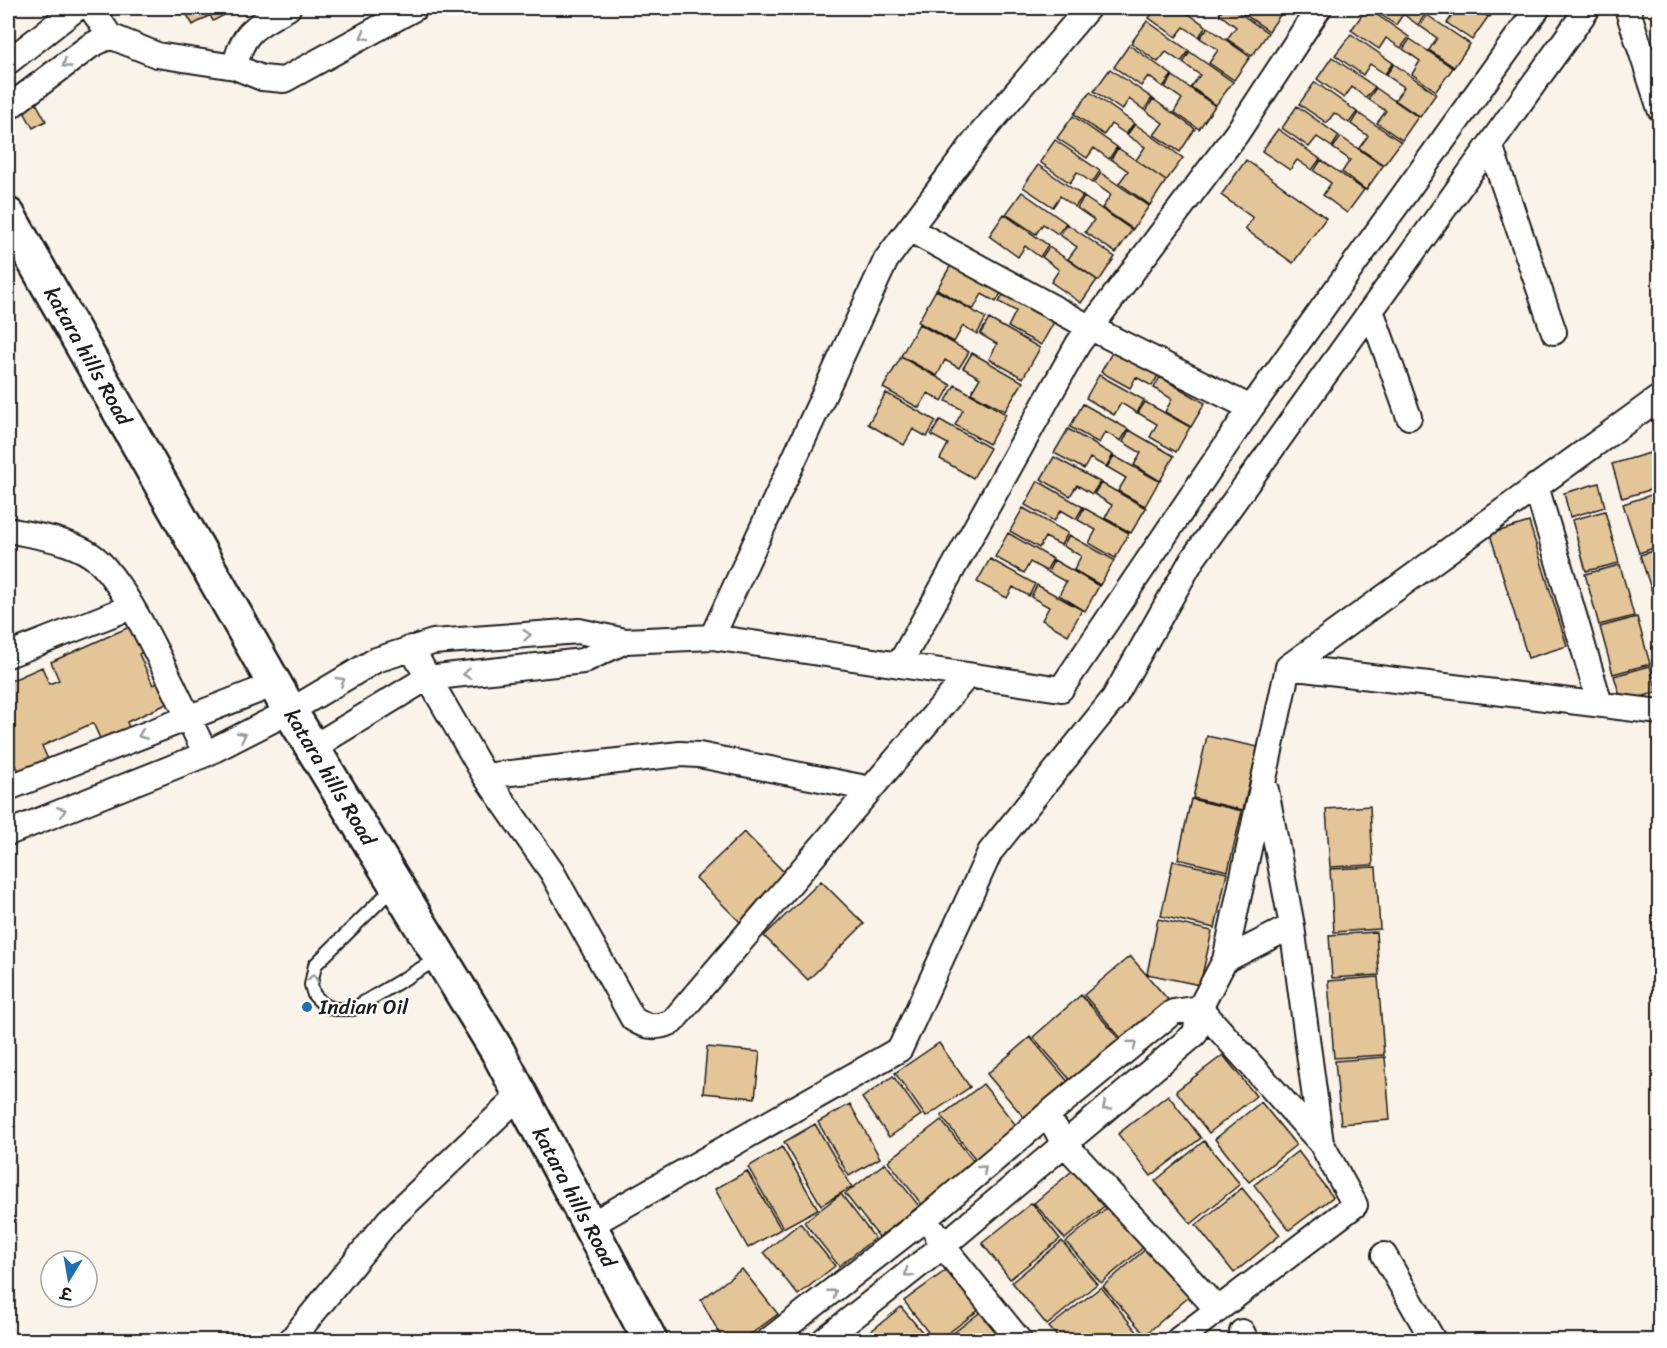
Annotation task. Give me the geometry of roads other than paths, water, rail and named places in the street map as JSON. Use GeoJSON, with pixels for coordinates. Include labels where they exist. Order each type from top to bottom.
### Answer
{"type":"FeatureCollection","features":[{"type":"Feature","properties":{"kind":"main road","name":"katara hills Road"},"geometry":{"type":"LineString","coordinates":[[8,215],[312,748],[498,1052],[650,1341]]}},
{"type":"Feature","properties":{"kind":"street"},"geometry":{"type":"LineString","coordinates":[[8,62],[77,8]]}},
{"type":"Feature","properties":{"kind":"street"},"geometry":{"type":"LineString","coordinates":[[91,8],[110,36],[157,55],[235,67],[262,78],[284,80],[415,8]]}},
{"type":"Feature","properties":{"kind":"street"},"geometry":{"type":"LineString","coordinates":[[235,67],[238,49],[250,30],[288,8]]}},
{"type":"Feature","properties":{"kind":"street"},"geometry":{"type":"LineString","coordinates":[[712,637],[886,260],[980,136],[1088,8]]}},
{"type":"Feature","properties":{"kind":"street"},"geometry":{"type":"LineString","coordinates":[[899,665],[1089,327],[1237,134],[1319,8]]}},
{"type":"Feature","properties":{"kind":"street"},"geometry":{"type":"LineString","coordinates":[[8,789],[187,717],[283,697],[376,660],[434,642],[579,631],[626,641],[712,637],[1060,689],[1251,408],[1538,8]]}},
{"type":"Feature","properties":{"kind":"street"},"geometry":{"type":"LineString","coordinates":[[590,1225],[900,1049],[990,852],[1114,698],[1192,560],[1372,313],[1588,8]]}},
{"type":"Feature","properties":{"kind":"street"},"geometry":{"type":"LineString","coordinates":[[1627,8],[1659,109]]}},
{"type":"Feature","properties":{"kind":"street"},"geometry":{"type":"LineString","coordinates":[[8,108],[90,46],[110,36]]}},
{"type":"Feature","properties":{"kind":"street"},"geometry":{"type":"LineString","coordinates":[[1490,145],[1554,332]]}},
{"type":"Feature","properties":{"kind":"street"},"geometry":{"type":"LineString","coordinates":[[909,229],[1089,327],[1251,408]]}},
{"type":"Feature","properties":{"kind":"street"},"geometry":{"type":"LineString","coordinates":[[1372,313],[1409,417]]}},
{"type":"Feature","properties":{"kind":"street"},"geometry":{"type":"LineString","coordinates":[[824,1341],[943,1246],[1063,1142],[1195,1034],[1200,1008],[1225,960],[1288,667],[1536,486],[1658,406]]}},
{"type":"Feature","properties":{"kind":"street"},"geometry":{"type":"LineString","coordinates":[[1536,486],[1600,704]]}},
{"type":"Feature","properties":{"kind":"street"},"geometry":{"type":"LineString","coordinates":[[8,530],[68,544],[92,555],[112,574],[206,754]]}},
{"type":"Feature","properties":{"kind":"street"},"geometry":{"type":"LineString","coordinates":[[8,655],[131,607]]}},
{"type":"Feature","properties":{"kind":"street"},"geometry":{"type":"LineString","coordinates":[[312,748],[427,678],[583,661],[626,641]]}},
{"type":"Feature","properties":{"kind":"street"},"geometry":{"type":"LineString","coordinates":[[411,648],[484,776],[552,872],[633,1019],[644,1026],[660,1027],[672,1022],[968,675]]}},
{"type":"Feature","properties":{"kind":"street"},"geometry":{"type":"LineString","coordinates":[[1288,667],[1659,712]]}},
{"type":"Feature","properties":{"kind":"street"},"geometry":{"type":"LineString","coordinates":[[8,833],[206,754],[283,697]]}},
{"type":"Feature","properties":{"kind":"street"},"geometry":{"type":"LineString","coordinates":[[484,776],[680,754],[699,755],[871,789]]}},
{"type":"Feature","properties":{"kind":"street"},"geometry":{"type":"LineString","coordinates":[[1264,779],[1292,926],[1321,1143]]}},
{"type":"Feature","properties":{"kind":"street"},"geometry":{"type":"LineString","coordinates":[[1225,960],[1292,926]]}},
{"type":"Feature","properties":{"kind":"street"},"geometry":{"type":"LineString","coordinates":[[1178,1341],[1355,1205],[1321,1143],[1200,1008]]}},
{"type":"Feature","properties":{"kind":"street"},"geometry":{"type":"LineString","coordinates":[[769,1341],[805,1330],[927,1217],[1173,1012],[1200,1008]]}},
{"type":"Feature","properties":{"kind":"street"},"geometry":{"type":"LineString","coordinates":[[291,1341],[388,1221],[520,1095]]}},
{"type":"Feature","properties":{"kind":"street"},"geometry":{"type":"LineString","coordinates":[[1048,1114],[1063,1142],[1218,1310]]}},
{"type":"Feature","properties":{"kind":"street"},"geometry":{"type":"LineString","coordinates":[[927,1217],[943,1246],[1019,1341]]}},
{"type":"Feature","properties":{"kind":"street"},"geometry":{"type":"LineString","coordinates":[[1384,1255],[1433,1341]]}},
{"type":"Feature","properties":{"kind":"lane"},"geometry":{"type":"LineString","coordinates":[[396,885],[315,965],[311,985],[315,995],[324,1005],[334,1009],[353,1009],[440,957]]}},
{"type":"Feature","properties":{"kind":"place","name":"Indian Oil"},"geometry":{"type":"Point","coordinates":[307,1007]}}]}
